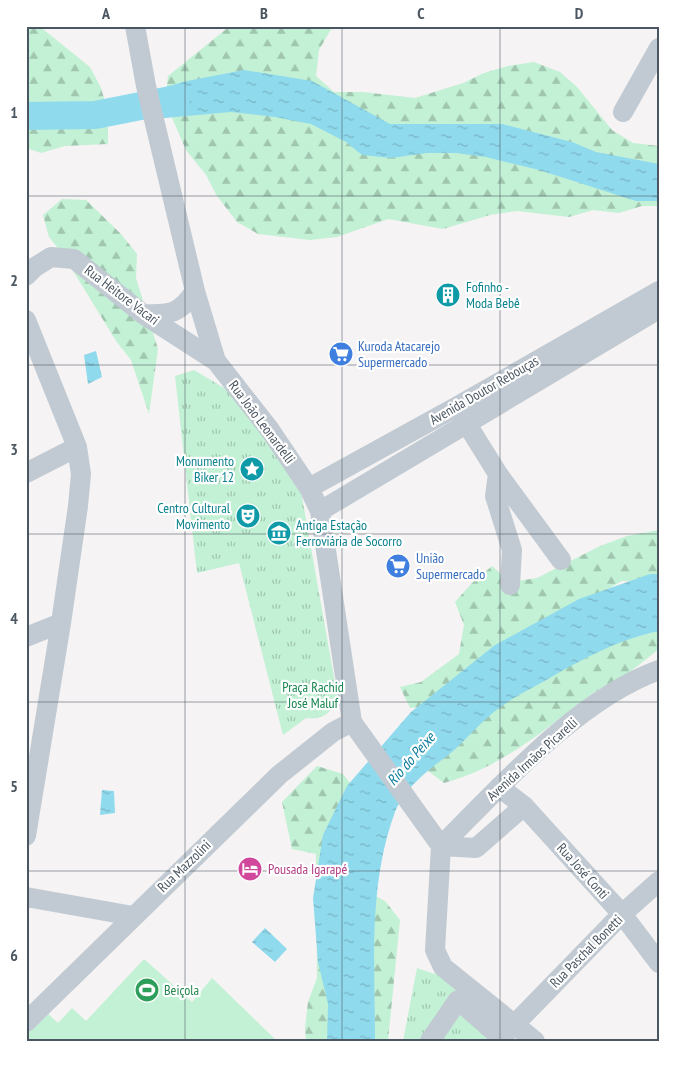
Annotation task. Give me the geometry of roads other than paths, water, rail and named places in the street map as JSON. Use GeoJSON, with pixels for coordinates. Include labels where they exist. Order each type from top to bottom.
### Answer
{"type":"FeatureCollection","features":[{"type":"Feature","properties":{"kind":"street","name":"Rua João Leonardelli"},"geometry":{"type":"LineString","coordinates":[[135,26],[146,86],[195,291],[216,361],[270,430],[309,488],[320,511],[357,730]]}},
{"type":"Feature","properties":{"kind":"street"},"geometry":{"type":"LineString","coordinates":[[623,112],[659,48]]}},
{"type":"Feature","properties":{"kind":"street","name":"Rua Heitore Vacari"},"geometry":{"type":"LineString","coordinates":[[26,276],[35,267],[51,257],[74,259],[143,314],[216,361]]}},
{"type":"Feature","properties":{"kind":"street"},"geometry":{"type":"LineString","coordinates":[[143,314],[174,313],[187,303],[195,291]]}},
{"type":"Feature","properties":{"kind":"street","name":"Avenida Doutor Rebouças"},"geometry":{"type":"LineString","coordinates":[[309,488],[456,407],[559,357],[656,301]]}},
{"type":"Feature","properties":{"kind":"street"},"geometry":{"type":"LineString","coordinates":[[26,320],[77,447],[81,474],[61,623],[26,836]]}},
{"type":"Feature","properties":{"kind":"street","name":"Avenida Doutor Rebouças"},"geometry":{"type":"LineString","coordinates":[[320,511],[406,458],[466,425],[559,357]]}},
{"type":"Feature","properties":{"kind":"street"},"geometry":{"type":"LineString","coordinates":[[456,407],[498,474],[561,560]]}},
{"type":"Feature","properties":{"kind":"street"},"geometry":{"type":"LineString","coordinates":[[394,441],[406,458]]}},
{"type":"Feature","properties":{"kind":"street"},"geometry":{"type":"LineString","coordinates":[[26,473],[77,447]]}},
{"type":"Feature","properties":{"kind":"street"},"geometry":{"type":"LineString","coordinates":[[498,474],[496,496],[512,550],[510,585]]}},
{"type":"Feature","properties":{"kind":"street"},"geometry":{"type":"LineString","coordinates":[[26,637],[61,623]]}},
{"type":"Feature","properties":{"kind":"street","name":"Avenida Irmãos Picarelli"},"geometry":{"type":"LineString","coordinates":[[441,846],[499,787],[559,731],[597,704],[644,675],[659,670]]}},
{"type":"Feature","properties":{"kind":"street"},"geometry":{"type":"LineString","coordinates":[[357,730],[441,846],[435,950],[438,960],[444,967],[535,1041]]}},
{"type":"Feature","properties":{"kind":"street","name":"Rua Mazzolini"},"geometry":{"type":"LineString","coordinates":[[26,1022],[132,916],[279,775],[333,732],[357,730]]}},
{"type":"Feature","properties":{"kind":"street","name":"Rua José Conti"},"geometry":{"type":"LineString","coordinates":[[499,787],[524,806],[622,914],[659,963]]}},
{"type":"Feature","properties":{"kind":"street"},"geometry":{"type":"LineString","coordinates":[[441,846],[476,848],[524,806]]}},
{"type":"Feature","properties":{"kind":"street","name":"Rua Paschal Bonetti"},"geometry":{"type":"LineString","coordinates":[[515,1024],[622,914],[659,881]]}},
{"type":"Feature","properties":{"kind":"street"},"geometry":{"type":"LineString","coordinates":[[26,897],[132,916]]}},
{"type":"Feature","properties":{"kind":"street"},"geometry":{"type":"LineString","coordinates":[[430,1041],[458,1000],[505,1041]]}},
{"type":"Feature","properties":{"kind":"water"},"geometry":{"type":"Polygon","coordinates":[[[244,70],[312,81],[390,124],[502,124],[572,142],[596,152],[659,164],[659,201],[636,201],[539,170],[486,157],[456,153],[427,153],[391,158],[362,155],[346,142],[311,124],[275,117],[231,112],[154,119],[148,92],[187,81],[244,70]]]}},
{"type":"Feature","properties":{"kind":"water"},"geometry":{"type":"Polygon","coordinates":[[[96,351],[102,377],[88,384],[84,355],[96,351]]]}},
{"type":"Feature","properties":{"kind":"water","name":"Rio do Peixe"},"geometry":{"type":"Polygon","coordinates":[[[650,574],[659,574],[659,631],[628,640],[598,652],[511,700],[495,711],[452,752],[426,772],[404,796],[394,815],[380,870],[374,956],[375,1041],[327,1041],[328,1004],[318,962],[313,898],[323,835],[347,786],[411,712],[495,645],[579,599],[650,574]]]}},
{"type":"Feature","properties":{"kind":"water"},"geometry":{"type":"Polygon","coordinates":[[[102,790],[114,791],[115,813],[100,815],[102,790]]]}},
{"type":"Feature","properties":{"kind":"water"},"geometry":{"type":"Polygon","coordinates":[[[265,928],[287,949],[275,962],[252,942],[265,928]]]}},
{"type":"Feature","properties":{"kind":"waterway"},"geometry":{"type":"LineString","coordinates":[[26,116],[95,115],[176,99]]}},
{"type":"Feature","properties":{"kind":"place","name":"Fofinho - Moda Bebê"},"geometry":{"type":"Point","coordinates":[448,295]}},
{"type":"Feature","properties":{"kind":"place","name":"Kuroda Atacarejo Supermercado"},"geometry":{"type":"Point","coordinates":[341,354]}},
{"type":"Feature","properties":{"kind":"place","name":"Monumento Biker 12"},"geometry":{"type":"Point","coordinates":[252,469]}},
{"type":"Feature","properties":{"kind":"place","name":"Centro Cultural Movimento"},"geometry":{"type":"Point","coordinates":[248,516]}},
{"type":"Feature","properties":{"kind":"place","name":"Antiga Estação Ferroviária de Socorro"},"geometry":{"type":"Point","coordinates":[279,533]}},
{"type":"Feature","properties":{"kind":"place","name":"União Supermercado"},"geometry":{"type":"Point","coordinates":[398,566]}},
{"type":"Feature","properties":{"kind":"place","name":"Pousada Igarapé"},"geometry":{"type":"Point","coordinates":[250,869]}},
{"type":"Feature","properties":{"kind":"place","name":"Beiçola"},"geometry":{"type":"Point","coordinates":[147,990]}},
{"type":"Feature","properties":{"kind":"park label","name":"Praça Rachid José Maluf"},"geometry":{"type":"Point","coordinates":[313,696]}}]}
